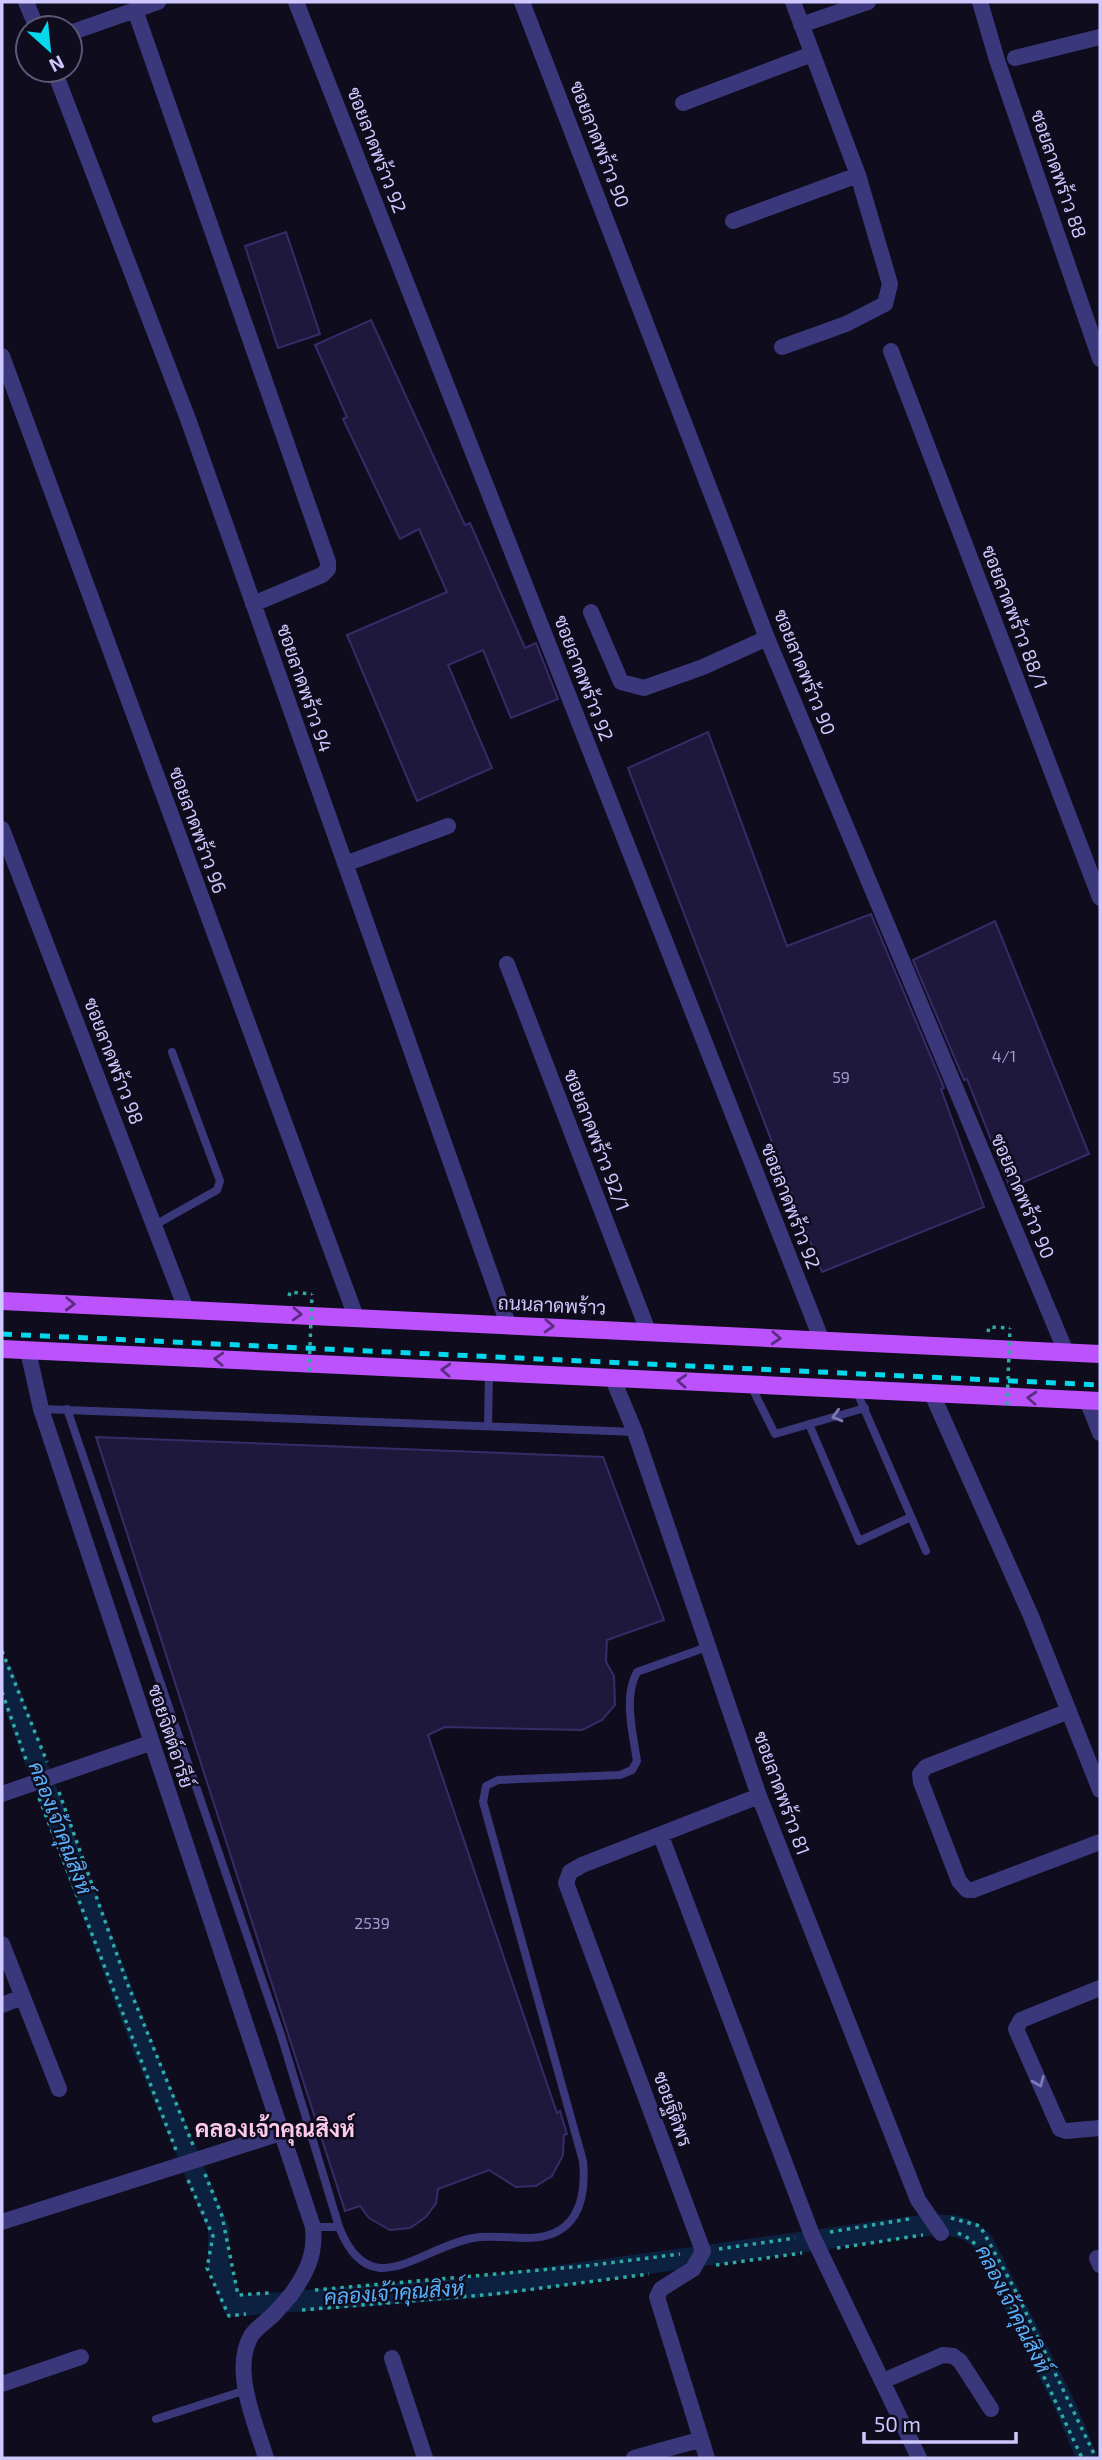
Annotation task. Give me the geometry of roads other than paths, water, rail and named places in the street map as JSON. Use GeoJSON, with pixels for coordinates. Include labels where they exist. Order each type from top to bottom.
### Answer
{"type":"FeatureCollection","features":[{"type":"Feature","properties":{"kind":"main road","name":"ถนนลาดพร้าว"},"geometry":{"type":"LineString","coordinates":[[2,1301],[1100,1354]]}},
{"type":"Feature","properties":{"kind":"main road"},"geometry":{"type":"LineString","coordinates":[[2,1349],[1093,1401]]}},
{"type":"Feature","properties":{"kind":"street"},"geometry":{"type":"LineString","coordinates":[[84,28],[158,2]]}},
{"type":"Feature","properties":{"kind":"street","name":"ซอยลาดพร้าว 92"},"geometry":{"type":"LineString","coordinates":[[296,2],[822,1340]]}},
{"type":"Feature","properties":{"kind":"street","name":"ซอยลาดพร้าว 90"},"geometry":{"type":"LineString","coordinates":[[522,2],[767,638],[1066,1352]]}},
{"type":"Feature","properties":{"kind":"street"},"geometry":{"type":"LineString","coordinates":[[782,347],[846,324],[885,304],[890,284],[858,175],[793,2]]}},
{"type":"Feature","properties":{"kind":"street"},"geometry":{"type":"LineString","coordinates":[[802,25],[868,2]]}},
{"type":"Feature","properties":{"kind":"street","name":"ซอยลาดพร้าว 88"},"geometry":{"type":"LineString","coordinates":[[980,2],[997,60],[1100,359]]}},
{"type":"Feature","properties":{"kind":"street"},"geometry":{"type":"LineString","coordinates":[[135,10],[328,562],[328,569],[322,575],[253,604]]}},
{"type":"Feature","properties":{"kind":"street"},"geometry":{"type":"LineString","coordinates":[[1014,58],[1100,37]]}},
{"type":"Feature","properties":{"kind":"street"},"geometry":{"type":"LineString","coordinates":[[683,103],[812,54]]}},
{"type":"Feature","properties":{"kind":"street","name":"ซอยลาดพร้าว 94"},"geometry":{"type":"LineString","coordinates":[[59,84],[188,419],[508,1324]]}},
{"type":"Feature","properties":{"kind":"street"},"geometry":{"type":"LineString","coordinates":[[733,221],[858,175]]}},
{"type":"Feature","properties":{"kind":"street","name":"ซอยลาดพร้าว 88/1"},"geometry":{"type":"LineString","coordinates":[[891,351],[1100,898]]}},
{"type":"Feature","properties":{"kind":"street","name":"ซอยลาดพร้าว 96"},"geometry":{"type":"LineString","coordinates":[[2,356],[356,1317]]}},
{"type":"Feature","properties":{"kind":"street"},"geometry":{"type":"LineString","coordinates":[[591,612],[621,682],[644,688],[703,667],[767,638]]}},
{"type":"Feature","properties":{"kind":"street"},"geometry":{"type":"LineString","coordinates":[[345,864],[448,826]]}},
{"type":"Feature","properties":{"kind":"street","name":"ซอยลาดพร้าว 98"},"geometry":{"type":"LineString","coordinates":[[2,829],[186,1309]]}},
{"type":"Feature","properties":{"kind":"street","name":"ซอยลาดพร้าว 92/1"},"geometry":{"type":"LineString","coordinates":[[507,964],[648,1331]]}},
{"type":"Feature","properties":{"kind":"street","name":"ซอยจิตต์อารีย์"},"geometry":{"type":"LineString","coordinates":[[28,1351],[41,1409],[313,2227],[315,2243],[309,2268],[293,2299],[252,2334],[245,2349],[246,2390],[266,2458]]}},
{"type":"Feature","properties":{"kind":"street","name":"ซอยลาดพร้าว 81"},"geometry":{"type":"LineString","coordinates":[[612,1377],[635,1432],[759,1796],[892,2138],[918,2200],[941,2233]]}},
{"type":"Feature","properties":{"kind":"street"},"geometry":{"type":"LineString","coordinates":[[932,1394],[1031,1616],[1100,1790]]}},
{"type":"Feature","properties":{"kind":"street"},"geometry":{"type":"LineString","coordinates":[[1093,1401],[1100,1433]]}},
{"type":"Feature","properties":{"kind":"street"},"geometry":{"type":"LineString","coordinates":[[1069,1711],[926,1768],[920,1774],[921,1782],[959,1881],[967,1890],[1100,1842]]}},
{"type":"Feature","properties":{"kind":"street"},"geometry":{"type":"LineString","coordinates":[[2,1794],[150,1743]]}},
{"type":"Feature","properties":{"kind":"street","name":"ซอยฐิติพร"},"geometry":{"type":"LineString","coordinates":[[699,2440],[657,2297],[660,2289],[694,2269],[703,2251],[566,1883],[570,1872],[582,1865],[759,1796]]}},
{"type":"Feature","properties":{"kind":"street"},"geometry":{"type":"LineString","coordinates":[[661,1836],[819,2251],[919,2458]]}},
{"type":"Feature","properties":{"kind":"street"},"geometry":{"type":"LineString","coordinates":[[2,1944],[59,2089]]}},
{"type":"Feature","properties":{"kind":"street"},"geometry":{"type":"LineString","coordinates":[[1100,1988],[1017,2023],[1016,2029],[1055,2120],[1066,2132],[1100,2128]]}},
{"type":"Feature","properties":{"kind":"street"},"geometry":{"type":"LineString","coordinates":[[2,2005],[22,1997]]}},
{"type":"Feature","properties":{"kind":"street"},"geometry":{"type":"LineString","coordinates":[[2,2222],[281,2133]]}},
{"type":"Feature","properties":{"kind":"street"},"geometry":{"type":"LineString","coordinates":[[883,2381],[943,2355],[953,2356],[960,2361],[991,2409]]}},
{"type":"Feature","properties":{"kind":"street"},"geometry":{"type":"LineString","coordinates":[[2,2384],[80,2357]]}},
{"type":"Feature","properties":{"kind":"street"},"geometry":{"type":"LineString","coordinates":[[392,2358],[425,2458]]}},
{"type":"Feature","properties":{"kind":"street"},"geometry":{"type":"LineString","coordinates":[[634,2458],[699,2440],[706,2458]]}},
{"type":"Feature","properties":{"kind":"lane"},"geometry":{"type":"LineString","coordinates":[[155,1225],[217,1190],[220,1181],[172,1052]]}},
{"type":"Feature","properties":{"kind":"lane"},"geometry":{"type":"LineString","coordinates":[[488,1426],[489,1372]]}},
{"type":"Feature","properties":{"kind":"lane"},"geometry":{"type":"LineString","coordinates":[[750,1384],[775,1434],[865,1408]]}},
{"type":"Feature","properties":{"kind":"lane"},"geometry":{"type":"LineString","coordinates":[[856,1390],[926,1551]]}},
{"type":"Feature","properties":{"kind":"lane"},"geometry":{"type":"LineString","coordinates":[[41,1409],[635,1432]]}},
{"type":"Feature","properties":{"kind":"lane"},"geometry":{"type":"LineString","coordinates":[[67,1409],[281,2035],[339,2227],[346,2245],[356,2258],[383,2269],[470,2238],[545,2238],[572,2221],[583,2192],[583,2161],[482,1802],[486,1786],[498,1780],[620,1775],[632,1770],[637,1761],[631,1721],[632,1687],[637,1672],[707,1647]]}},
{"type":"Feature","properties":{"kind":"lane"},"geometry":{"type":"LineString","coordinates":[[809,1424],[859,1541],[911,1517]]}},
{"type":"Feature","properties":{"kind":"lane"},"geometry":{"type":"LineString","coordinates":[[313,2227],[339,2227]]}},
{"type":"Feature","properties":{"kind":"lane"},"geometry":{"type":"LineString","coordinates":[[156,2419],[246,2390]]}},
{"type":"Feature","properties":{"kind":"waterway","name":"คลองเจ้าคุณสิงห์"},"geometry":{"type":"LineString","coordinates":[[2,1672],[141,2042],[219,2230],[218,2263],[233,2306],[471,2288],[917,2226],[961,2227],[983,2242],[1064,2403],[1087,2458]]}},
{"type":"Feature","properties":{"kind":"railway"},"geometry":{"type":"LineString","coordinates":[[2,1334],[1100,1385]]}},
{"type":"Feature","properties":{"kind":"district","name":"คลองเจ้าคุณสิงห์"},"geometry":{"type":"Point","coordinates":[275,2129]}}]}
